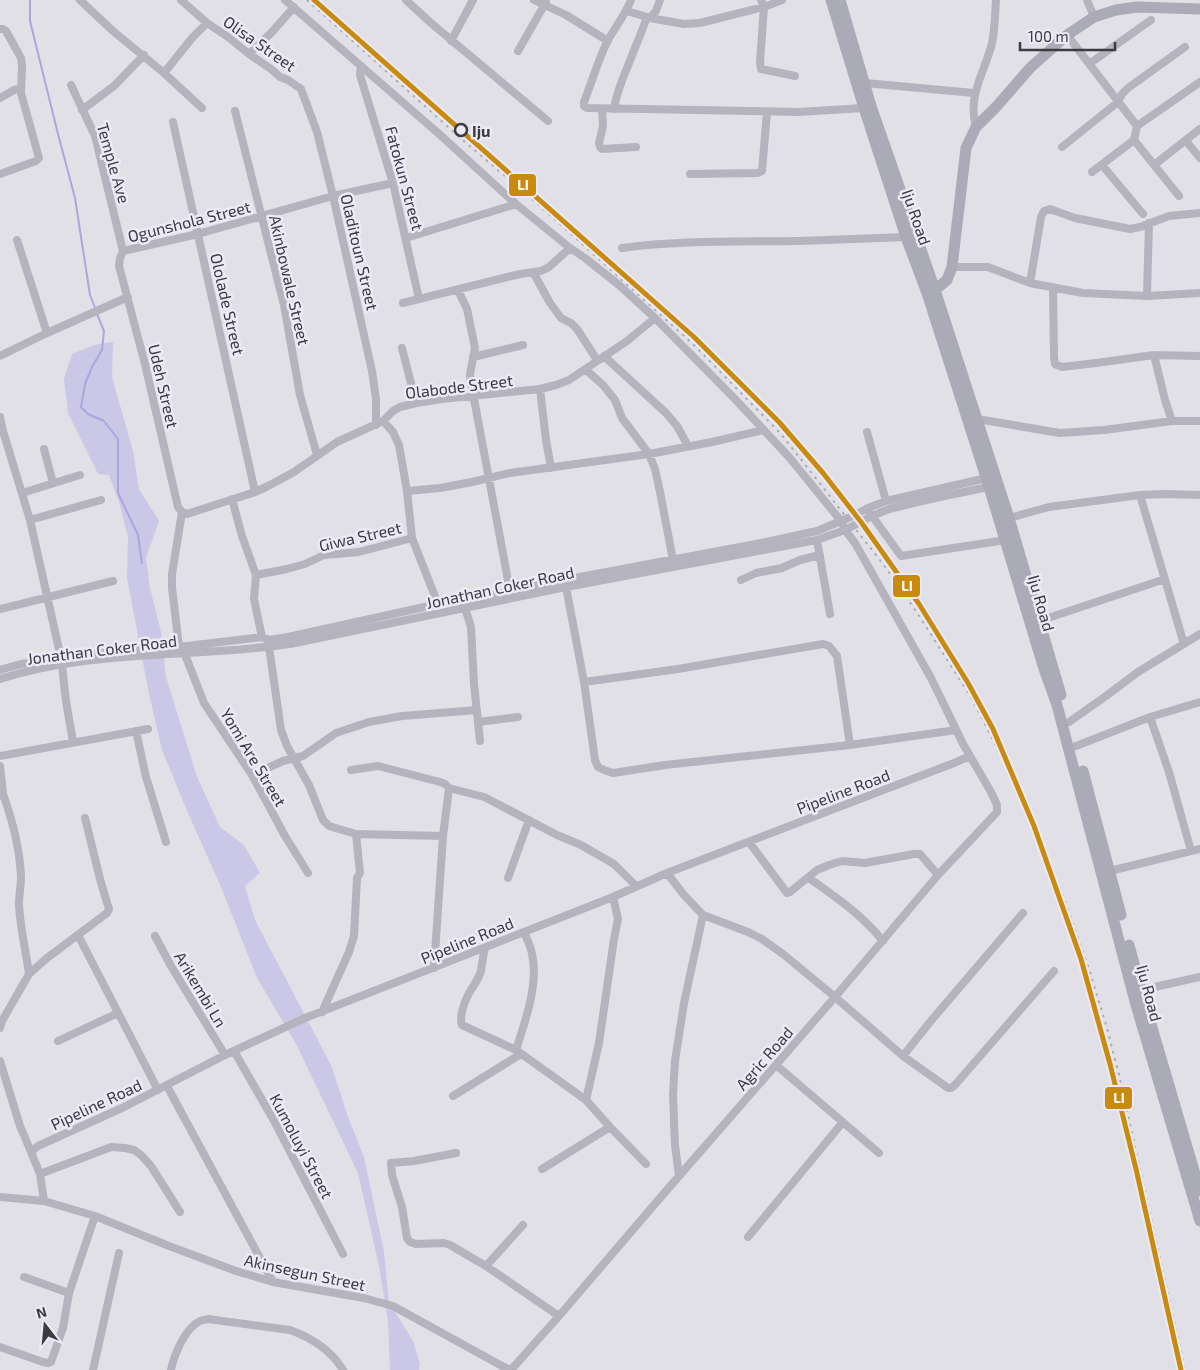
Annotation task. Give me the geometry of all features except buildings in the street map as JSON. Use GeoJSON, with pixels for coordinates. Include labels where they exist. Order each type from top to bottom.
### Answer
{"type":"FeatureCollection","features":[{"type":"Feature","properties":{"kind":"main road","name":"Iju Road"},"geometry":{"type":"LineString","coordinates":[[831,0],[906,237],[992,482],[1009,518],[1076,746],[1141,990],[1200,1193]]}},
{"type":"Feature","properties":{"kind":"main road","name":"Iju Road"},"geometry":{"type":"LineString","coordinates":[[840,0],[874,115],[977,419],[1006,540],[1044,669],[1057,706],[1136,1005],[1200,1221]]}},
{"type":"Feature","properties":{"kind":"main road"},"geometry":{"type":"LineString","coordinates":[[934,290],[947,280],[952,267],[966,148],[976,126],[996,107],[1030,68],[1067,35],[1094,17],[1116,10],[1157,4],[1200,9]]}},
{"type":"Feature","properties":{"kind":"street"},"geometry":{"type":"LineString","coordinates":[[80,0],[202,108]]}},
{"type":"Feature","properties":{"kind":"street","name":"Olisa Street"},"geometry":{"type":"LineString","coordinates":[[181,0],[249,54],[300,89]]}},
{"type":"Feature","properties":{"kind":"street"},"geometry":{"type":"LineString","coordinates":[[285,0],[438,132],[516,204],[619,285],[655,318],[764,430],[813,485],[855,542],[926,670],[970,756]]}},
{"type":"Feature","properties":{"kind":"street"},"geometry":{"type":"LineString","coordinates":[[406,0],[451,41],[548,121]]}},
{"type":"Feature","properties":{"kind":"street"},"geometry":{"type":"LineString","coordinates":[[451,41],[473,0]]}},
{"type":"Feature","properties":{"kind":"street"},"geometry":{"type":"LineString","coordinates":[[534,0],[546,2],[608,41]]}},
{"type":"Feature","properties":{"kind":"street"},"geometry":{"type":"LineString","coordinates":[[631,0],[627,11],[608,41],[584,102],[584,106],[587,108],[602,110],[767,112],[864,108]]}},
{"type":"Feature","properties":{"kind":"street"},"geometry":{"type":"LineString","coordinates":[[614,110],[621,82],[648,17],[656,11],[660,0]]}},
{"type":"Feature","properties":{"kind":"street"},"geometry":{"type":"LineString","coordinates":[[627,11],[684,24],[700,23],[782,0]]}},
{"type":"Feature","properties":{"kind":"street"},"geometry":{"type":"LineString","coordinates":[[976,126],[974,118],[974,93],[992,43],[996,0]]}},
{"type":"Feature","properties":{"kind":"street"},"geometry":{"type":"LineString","coordinates":[[1087,0],[1094,17]]}},
{"type":"Feature","properties":{"kind":"street"},"geometry":{"type":"LineString","coordinates":[[518,51],[546,2]]}},
{"type":"Feature","properties":{"kind":"street"},"geometry":{"type":"LineString","coordinates":[[763,4],[761,69],[795,76]]}},
{"type":"Feature","properties":{"kind":"street"},"geometry":{"type":"LineString","coordinates":[[249,54],[294,7]]}},
{"type":"Feature","properties":{"kind":"street"},"geometry":{"type":"LineString","coordinates":[[1089,64],[1151,20]]}},
{"type":"Feature","properties":{"kind":"street"},"geometry":{"type":"LineString","coordinates":[[164,73],[207,22]]}},
{"type":"Feature","properties":{"kind":"street"},"geometry":{"type":"LineString","coordinates":[[0,174],[36,161],[39,158],[21,93],[21,58],[3,30]]}},
{"type":"Feature","properties":{"kind":"street"},"geometry":{"type":"LineString","coordinates":[[1067,35],[1138,126]]}},
{"type":"Feature","properties":{"kind":"street"},"geometry":{"type":"LineString","coordinates":[[1062,147],[1118,102],[1128,88],[1185,47]]}},
{"type":"Feature","properties":{"kind":"street"},"geometry":{"type":"LineString","coordinates":[[82,110],[114,86],[144,55]]}},
{"type":"Feature","properties":{"kind":"street","name":"Fatokun Street"},"geometry":{"type":"LineString","coordinates":[[361,66],[360,75],[393,183],[419,299]]}},
{"type":"Feature","properties":{"kind":"street"},"geometry":{"type":"LineString","coordinates":[[1092,172],[1134,140],[1138,126],[1200,82]]}},
{"type":"Feature","properties":{"kind":"street"},"geometry":{"type":"LineString","coordinates":[[865,84],[974,93]]}},
{"type":"Feature","properties":{"kind":"street","name":"Temple Ave"},"geometry":{"type":"LineString","coordinates":[[71,85],[95,136],[123,251]]}},
{"type":"Feature","properties":{"kind":"street"},"geometry":{"type":"LineString","coordinates":[[0,98],[21,88]]}},
{"type":"Feature","properties":{"kind":"street","name":"Oladitoun Street"},"geometry":{"type":"LineString","coordinates":[[300,89],[317,132],[333,196],[372,371],[379,423]]}},
{"type":"Feature","properties":{"kind":"street"},"geometry":{"type":"LineString","coordinates":[[602,110],[603,126],[600,147],[602,149],[636,148]]}},
{"type":"Feature","properties":{"kind":"street","name":"Akinbowale Street"},"geometry":{"type":"LineString","coordinates":[[235,111],[284,305],[300,395],[317,454]]}},
{"type":"Feature","properties":{"kind":"street"},"geometry":{"type":"LineString","coordinates":[[690,174],[758,173],[762,171],[767,112]]}},
{"type":"Feature","properties":{"kind":"street","name":"Ololade Street"},"geometry":{"type":"LineString","coordinates":[[173,122],[255,492]]}},
{"type":"Feature","properties":{"kind":"street"},"geometry":{"type":"LineString","coordinates":[[1154,165],[1200,129]]}},
{"type":"Feature","properties":{"kind":"street"},"geometry":{"type":"LineString","coordinates":[[1134,140],[1179,196]]}},
{"type":"Feature","properties":{"kind":"street"},"geometry":{"type":"LineString","coordinates":[[1186,140],[1200,158]]}},
{"type":"Feature","properties":{"kind":"street"},"geometry":{"type":"LineString","coordinates":[[1102,165],[1143,214]]}},
{"type":"Feature","properties":{"kind":"street","name":"Ogunshola Street"},"geometry":{"type":"LineString","coordinates":[[119,266],[123,251],[198,234],[333,196],[393,183]]}},
{"type":"Feature","properties":{"kind":"street"},"geometry":{"type":"LineString","coordinates":[[406,238],[516,204]]}},
{"type":"Feature","properties":{"kind":"street"},"geometry":{"type":"LineString","coordinates":[[1030,283],[1041,216],[1044,211],[1050,209],[1075,218],[1130,229],[1169,216],[1200,213]]}},
{"type":"Feature","properties":{"kind":"street"},"geometry":{"type":"LineString","coordinates":[[1147,296],[1149,223]]}},
{"type":"Feature","properties":{"kind":"street"},"geometry":{"type":"LineString","coordinates":[[622,248],[640,245],[711,241],[796,241],[906,237]]}},
{"type":"Feature","properties":{"kind":"street"},"geometry":{"type":"LineString","coordinates":[[16,240],[47,333]]}},
{"type":"Feature","properties":{"kind":"street"},"geometry":{"type":"LineString","coordinates":[[403,303],[549,267],[570,248]]}},
{"type":"Feature","properties":{"kind":"street","name":"Udeh Street"},"geometry":{"type":"LineString","coordinates":[[119,266],[178,507],[182,512]]}},
{"type":"Feature","properties":{"kind":"street"},"geometry":{"type":"LineString","coordinates":[[952,267],[988,266],[1030,283],[1083,293],[1147,296],[1200,293]]}},
{"type":"Feature","properties":{"kind":"street"},"geometry":{"type":"LineString","coordinates":[[533,272],[550,303],[561,318],[571,323],[601,358],[666,413],[677,426],[688,446]]}},
{"type":"Feature","properties":{"kind":"street"},"geometry":{"type":"LineString","coordinates":[[1053,288],[1054,357],[1056,364],[1062,367],[1154,355],[1200,356]]}},
{"type":"Feature","properties":{"kind":"street"},"geometry":{"type":"LineString","coordinates":[[458,290],[467,309],[475,348],[470,374],[510,591]]}},
{"type":"Feature","properties":{"kind":"street"},"geometry":{"type":"LineString","coordinates":[[0,356],[128,297]]}},
{"type":"Feature","properties":{"kind":"street","name":"Olabode Street"},"geometry":{"type":"LineString","coordinates":[[182,512],[187,514],[255,492],[294,472],[317,454],[337,442],[379,423],[400,407],[416,403],[540,390],[569,380],[655,318]]}},
{"type":"Feature","properties":{"kind":"street"},"geometry":{"type":"LineString","coordinates":[[473,357],[523,345]]}},
{"type":"Feature","properties":{"kind":"street"},"geometry":{"type":"LineString","coordinates":[[402,348],[416,403]]}},
{"type":"Feature","properties":{"kind":"street"},"geometry":{"type":"LineString","coordinates":[[1154,355],[1164,400],[1172,422]]}},
{"type":"Feature","properties":{"kind":"street"},"geometry":{"type":"LineString","coordinates":[[585,369],[603,385],[615,400],[622,418],[649,454],[660,492],[672,560]]}},
{"type":"Feature","properties":{"kind":"street"},"geometry":{"type":"LineString","coordinates":[[540,390],[551,468]]}},
{"type":"Feature","properties":{"kind":"street"},"geometry":{"type":"LineString","coordinates":[[0,417],[30,520],[53,618],[62,661],[73,742]]}},
{"type":"Feature","properties":{"kind":"street"},"geometry":{"type":"LineString","coordinates":[[977,419],[1060,433],[1200,421]]}},
{"type":"Feature","properties":{"kind":"street"},"geometry":{"type":"LineString","coordinates":[[379,423],[393,432],[399,445],[407,491],[412,538],[438,604]]}},
{"type":"Feature","properties":{"kind":"street"},"geometry":{"type":"LineString","coordinates":[[407,491],[440,488],[510,473],[649,454],[764,430]]}},
{"type":"Feature","properties":{"kind":"street"},"geometry":{"type":"LineString","coordinates":[[867,432],[886,501]]}},
{"type":"Feature","properties":{"kind":"street"},"geometry":{"type":"LineString","coordinates":[[44,449],[53,483]]}},
{"type":"Feature","properties":{"kind":"street"},"geometry":{"type":"LineString","coordinates":[[22,493],[80,475]]}},
{"type":"Feature","properties":{"kind":"street","name":"Jonathan Coker Road"},"geometry":{"type":"LineString","coordinates":[[182,650],[262,637],[269,640],[288,637],[438,604],[463,601],[756,544],[817,531],[866,508],[886,501],[992,482]]}},
{"type":"Feature","properties":{"kind":"street","name":"Jonathan Coker Road"},"geometry":{"type":"LineString","coordinates":[[0,679],[62,661],[119,651],[258,649],[290,644],[566,588],[817,540],[845,530],[888,509],[992,482]]}},
{"type":"Feature","properties":{"kind":"street"},"geometry":{"type":"LineString","coordinates":[[1140,495],[1184,644]]}},
{"type":"Feature","properties":{"kind":"street"},"geometry":{"type":"LineString","coordinates":[[1009,518],[1049,508],[1140,495],[1200,495]]}},
{"type":"Feature","properties":{"kind":"street"},"geometry":{"type":"LineString","coordinates":[[232,499],[242,536],[256,575],[254,599],[262,637]]}},
{"type":"Feature","properties":{"kind":"street"},"geometry":{"type":"LineString","coordinates":[[30,520],[101,500]]}},
{"type":"Feature","properties":{"kind":"street"},"geometry":{"type":"LineString","coordinates":[[866,508],[901,556],[1006,540]]}},
{"type":"Feature","properties":{"kind":"street","name":"Yomi Are Street"},"geometry":{"type":"LineString","coordinates":[[182,512],[172,574],[172,588],[182,650],[204,703],[252,775],[285,836],[308,873]]}},
{"type":"Feature","properties":{"kind":"street","name":"Giwa Street"},"geometry":{"type":"LineString","coordinates":[[256,575],[287,570],[324,555],[359,552],[412,538]]}},
{"type":"Feature","properties":{"kind":"street"},"geometry":{"type":"LineString","coordinates":[[817,540],[830,614]]}},
{"type":"Feature","properties":{"kind":"street"},"geometry":{"type":"LineString","coordinates":[[741,580],[756,573],[782,568],[800,560],[820,555]]}},
{"type":"Feature","properties":{"kind":"street"},"geometry":{"type":"LineString","coordinates":[[1039,621],[1165,579]]}},
{"type":"Feature","properties":{"kind":"street"},"geometry":{"type":"LineString","coordinates":[[0,609],[113,581]]}},
{"type":"Feature","properties":{"kind":"street"},"geometry":{"type":"LineString","coordinates":[[566,588],[584,682],[595,760],[598,767],[604,770],[613,773],[665,765],[850,745],[956,730]]}},
{"type":"Feature","properties":{"kind":"street"},"geometry":{"type":"LineString","coordinates":[[465,608],[471,627],[480,741]]}},
{"type":"Feature","properties":{"kind":"street"},"geometry":{"type":"LineString","coordinates":[[1069,722],[1138,672],[1200,634]]}},
{"type":"Feature","properties":{"kind":"street"},"geometry":{"type":"LineString","coordinates":[[584,682],[678,669],[822,644],[829,646],[836,656],[850,745]]}},
{"type":"Feature","properties":{"kind":"street"},"geometry":{"type":"LineString","coordinates":[[269,647],[281,730],[287,746],[309,785],[322,820],[329,826],[356,834],[443,836]]}},
{"type":"Feature","properties":{"kind":"street","name":"Jonathan Coker Road"},"geometry":{"type":"LineString","coordinates":[[0,670],[22,664],[62,661]]}},
{"type":"Feature","properties":{"kind":"street"},"geometry":{"type":"LineString","coordinates":[[1076,746],[1150,718],[1200,702]]}},
{"type":"Feature","properties":{"kind":"street"},"geometry":{"type":"LineString","coordinates":[[252,775],[283,761],[303,756],[336,733],[370,722],[402,716],[477,710]]}},
{"type":"Feature","properties":{"kind":"street"},"geometry":{"type":"LineString","coordinates":[[478,722],[518,717]]}},
{"type":"Feature","properties":{"kind":"street"},"geometry":{"type":"LineString","coordinates":[[1150,718],[1169,772],[1191,851]]}},
{"type":"Feature","properties":{"kind":"street"},"geometry":{"type":"LineString","coordinates":[[0,756],[148,729]]}},
{"type":"Feature","properties":{"kind":"street"},"geometry":{"type":"LineString","coordinates":[[136,731],[146,777],[166,842]]}},
{"type":"Feature","properties":{"kind":"street","name":"Pipeline Road"},"geometry":{"type":"LineString","coordinates":[[31,1152],[38,1146],[122,1108],[286,1026],[614,897],[667,873],[970,756]]}},
{"type":"Feature","properties":{"kind":"street","name":"Agric Road"},"geometry":{"type":"LineString","coordinates":[[511,1370],[835,997],[938,875],[997,812],[997,805],[991,792],[970,756]]}},
{"type":"Feature","properties":{"kind":"street"},"geometry":{"type":"LineString","coordinates":[[0,766],[1,795],[8,808],[18,852],[21,877],[19,904],[29,974]]}},
{"type":"Feature","properties":{"kind":"street"},"geometry":{"type":"LineString","coordinates":[[351,770],[378,766],[440,782],[449,788],[484,797],[581,845],[614,864],[636,886]]}},
{"type":"Feature","properties":{"kind":"street"},"geometry":{"type":"LineString","coordinates":[[434,968],[443,836],[449,788]]}},
{"type":"Feature","properties":{"kind":"street"},"geometry":{"type":"LineString","coordinates":[[0,1028],[2,1021],[29,974],[47,958],[107,913],[109,909],[86,818]]}},
{"type":"Feature","properties":{"kind":"street"},"geometry":{"type":"LineString","coordinates":[[508,878],[529,820]]}},
{"type":"Feature","properties":{"kind":"street"},"geometry":{"type":"LineString","coordinates":[[322,1012],[349,952],[354,936],[357,878],[360,873],[356,834]]}},
{"type":"Feature","properties":{"kind":"street"},"geometry":{"type":"LineString","coordinates":[[749,842],[787,893],[817,870],[842,862],[865,863],[920,854],[938,875]]}},
{"type":"Feature","properties":{"kind":"street"},"geometry":{"type":"LineString","coordinates":[[1110,871],[1200,849]]}},
{"type":"Feature","properties":{"kind":"street"},"geometry":{"type":"LineString","coordinates":[[667,873],[684,895],[703,914],[762,939],[835,997],[903,1056],[948,1088],[955,1086],[1054,970]]}},
{"type":"Feature","properties":{"kind":"street"},"geometry":{"type":"LineString","coordinates":[[809,878],[853,910],[883,941]]}},
{"type":"Feature","properties":{"kind":"street"},"geometry":{"type":"LineString","coordinates":[[586,1100],[598,1050],[618,919],[614,897]]}},
{"type":"Feature","properties":{"kind":"street"},"geometry":{"type":"LineString","coordinates":[[903,1056],[1023,912]]}},
{"type":"Feature","properties":{"kind":"street"},"geometry":{"type":"LineString","coordinates":[[679,1176],[673,1114],[675,1061],[684,1003],[703,914]]}},
{"type":"Feature","properties":{"kind":"street"},"geometry":{"type":"LineString","coordinates":[[453,1096],[518,1052],[528,1012],[534,974],[532,954],[524,932]]}},
{"type":"Feature","properties":{"kind":"street"},"geometry":{"type":"LineString","coordinates":[[78,935],[158,1090]]}},
{"type":"Feature","properties":{"kind":"street","name":"Arikembi Ln"},"geometry":{"type":"LineString","coordinates":[[155,936],[225,1055]]}},
{"type":"Feature","properties":{"kind":"street"},"geometry":{"type":"LineString","coordinates":[[485,948],[481,971],[476,984],[468,995],[460,1021],[462,1025],[518,1052],[586,1100],[646,1164]]}},
{"type":"Feature","properties":{"kind":"street"},"geometry":{"type":"LineString","coordinates":[[1141,990],[1200,977]]}},
{"type":"Feature","properties":{"kind":"street"},"geometry":{"type":"LineString","coordinates":[[58,1041],[118,1013]]}},
{"type":"Feature","properties":{"kind":"street","name":"Kumoluyi Street"},"geometry":{"type":"LineString","coordinates":[[234,1051],[273,1119],[343,1254]]}},
{"type":"Feature","properties":{"kind":"street"},"geometry":{"type":"LineString","coordinates":[[0,1060],[20,1126],[40,1174],[44,1201]]}},
{"type":"Feature","properties":{"kind":"street"},"geometry":{"type":"LineString","coordinates":[[776,1065],[879,1152]]}},
{"type":"Feature","properties":{"kind":"street"},"geometry":{"type":"LineString","coordinates":[[167,1086],[274,1282]]}},
{"type":"Feature","properties":{"kind":"street"},"geometry":{"type":"LineString","coordinates":[[748,1237],[843,1122]]}},
{"type":"Feature","properties":{"kind":"street"},"geometry":{"type":"LineString","coordinates":[[542,1169],[610,1127]]}},
{"type":"Feature","properties":{"kind":"street"},"geometry":{"type":"LineString","coordinates":[[40,1174],[111,1147],[134,1150],[152,1166],[180,1212]]}},
{"type":"Feature","properties":{"kind":"street"},"geometry":{"type":"LineString","coordinates":[[456,1153],[414,1161],[391,1163],[392,1175],[402,1206],[407,1238],[410,1242],[416,1244],[444,1243],[450,1245],[486,1266],[559,1316]]}},
{"type":"Feature","properties":{"kind":"street","name":"Akinsegun Street"},"geometry":{"type":"LineString","coordinates":[[0,1197],[44,1201],[95,1216],[236,1271],[274,1282],[393,1306],[511,1370]]}},
{"type":"Feature","properties":{"kind":"street"},"geometry":{"type":"LineString","coordinates":[[0,1348],[43,1362],[51,1362],[63,1328],[69,1293],[95,1216]]}},
{"type":"Feature","properties":{"kind":"street"},"geometry":{"type":"LineString","coordinates":[[486,1266],[523,1225]]}},
{"type":"Feature","properties":{"kind":"street"},"geometry":{"type":"LineString","coordinates":[[93,1370],[119,1253]]}},
{"type":"Feature","properties":{"kind":"street"},"geometry":{"type":"LineString","coordinates":[[24,1277],[69,1293]]}},
{"type":"Feature","properties":{"kind":"street"},"geometry":{"type":"LineString","coordinates":[[171,1370],[183,1338],[199,1321],[208,1319],[290,1330],[315,1342],[329,1352],[338,1360],[343,1370]]}},
{"type":"Feature","properties":{"kind":"shaded area"},"geometry":{"type":"Polygon","coordinates":[[[113,342],[112,377],[133,451],[139,489],[159,521],[146,558],[150,588],[161,632],[166,677],[197,777],[220,827],[244,845],[260,873],[245,886],[255,920],[331,1065],[348,1117],[364,1157],[384,1252],[389,1302],[413,1341],[420,1364],[419,1370],[390,1370],[388,1321],[379,1266],[358,1173],[296,1044],[257,978],[221,887],[162,750],[148,689],[127,578],[128,537],[119,502],[109,475],[98,474],[68,413],[64,379],[72,354],[94,345],[113,342]]]}},
{"type":"Feature","properties":{"kind":"waterway"},"geometry":{"type":"LineString","coordinates":[[30,0],[30,21],[75,198],[90,295],[96,310]]}},
{"type":"Feature","properties":{"kind":"waterway"},"geometry":{"type":"LineString","coordinates":[[97,314],[104,331],[102,350],[85,384],[81,407],[88,414],[104,421],[118,439],[118,493],[138,535],[142,563]]}},
{"type":"Feature","properties":{"kind":"railway"},"geometry":{"type":"LineString","coordinates":[[307,0],[694,345],[781,434],[883,564],[918,614],[972,699],[992,738],[1038,834],[1089,969],[1119,1075],[1185,1370]]}},
{"type":"Feature","properties":{"kind":"railway"},"geometry":{"type":"LineString","coordinates":[[1079,962],[1127,1143]]}},
{"type":"Feature","properties":{"kind":"transit line","name":"LI"},"geometry":{"type":"LineString","coordinates":[[314,0],[694,337],[779,422],[823,473],[861,522],[919,604],[968,683],[993,729],[1034,826],[1081,959],[1136,1169],[1181,1370]]}},
{"type":"Feature","properties":{"kind":"place","name":"Iju"},"geometry":{"type":"Point","coordinates":[461,130]}}]}
